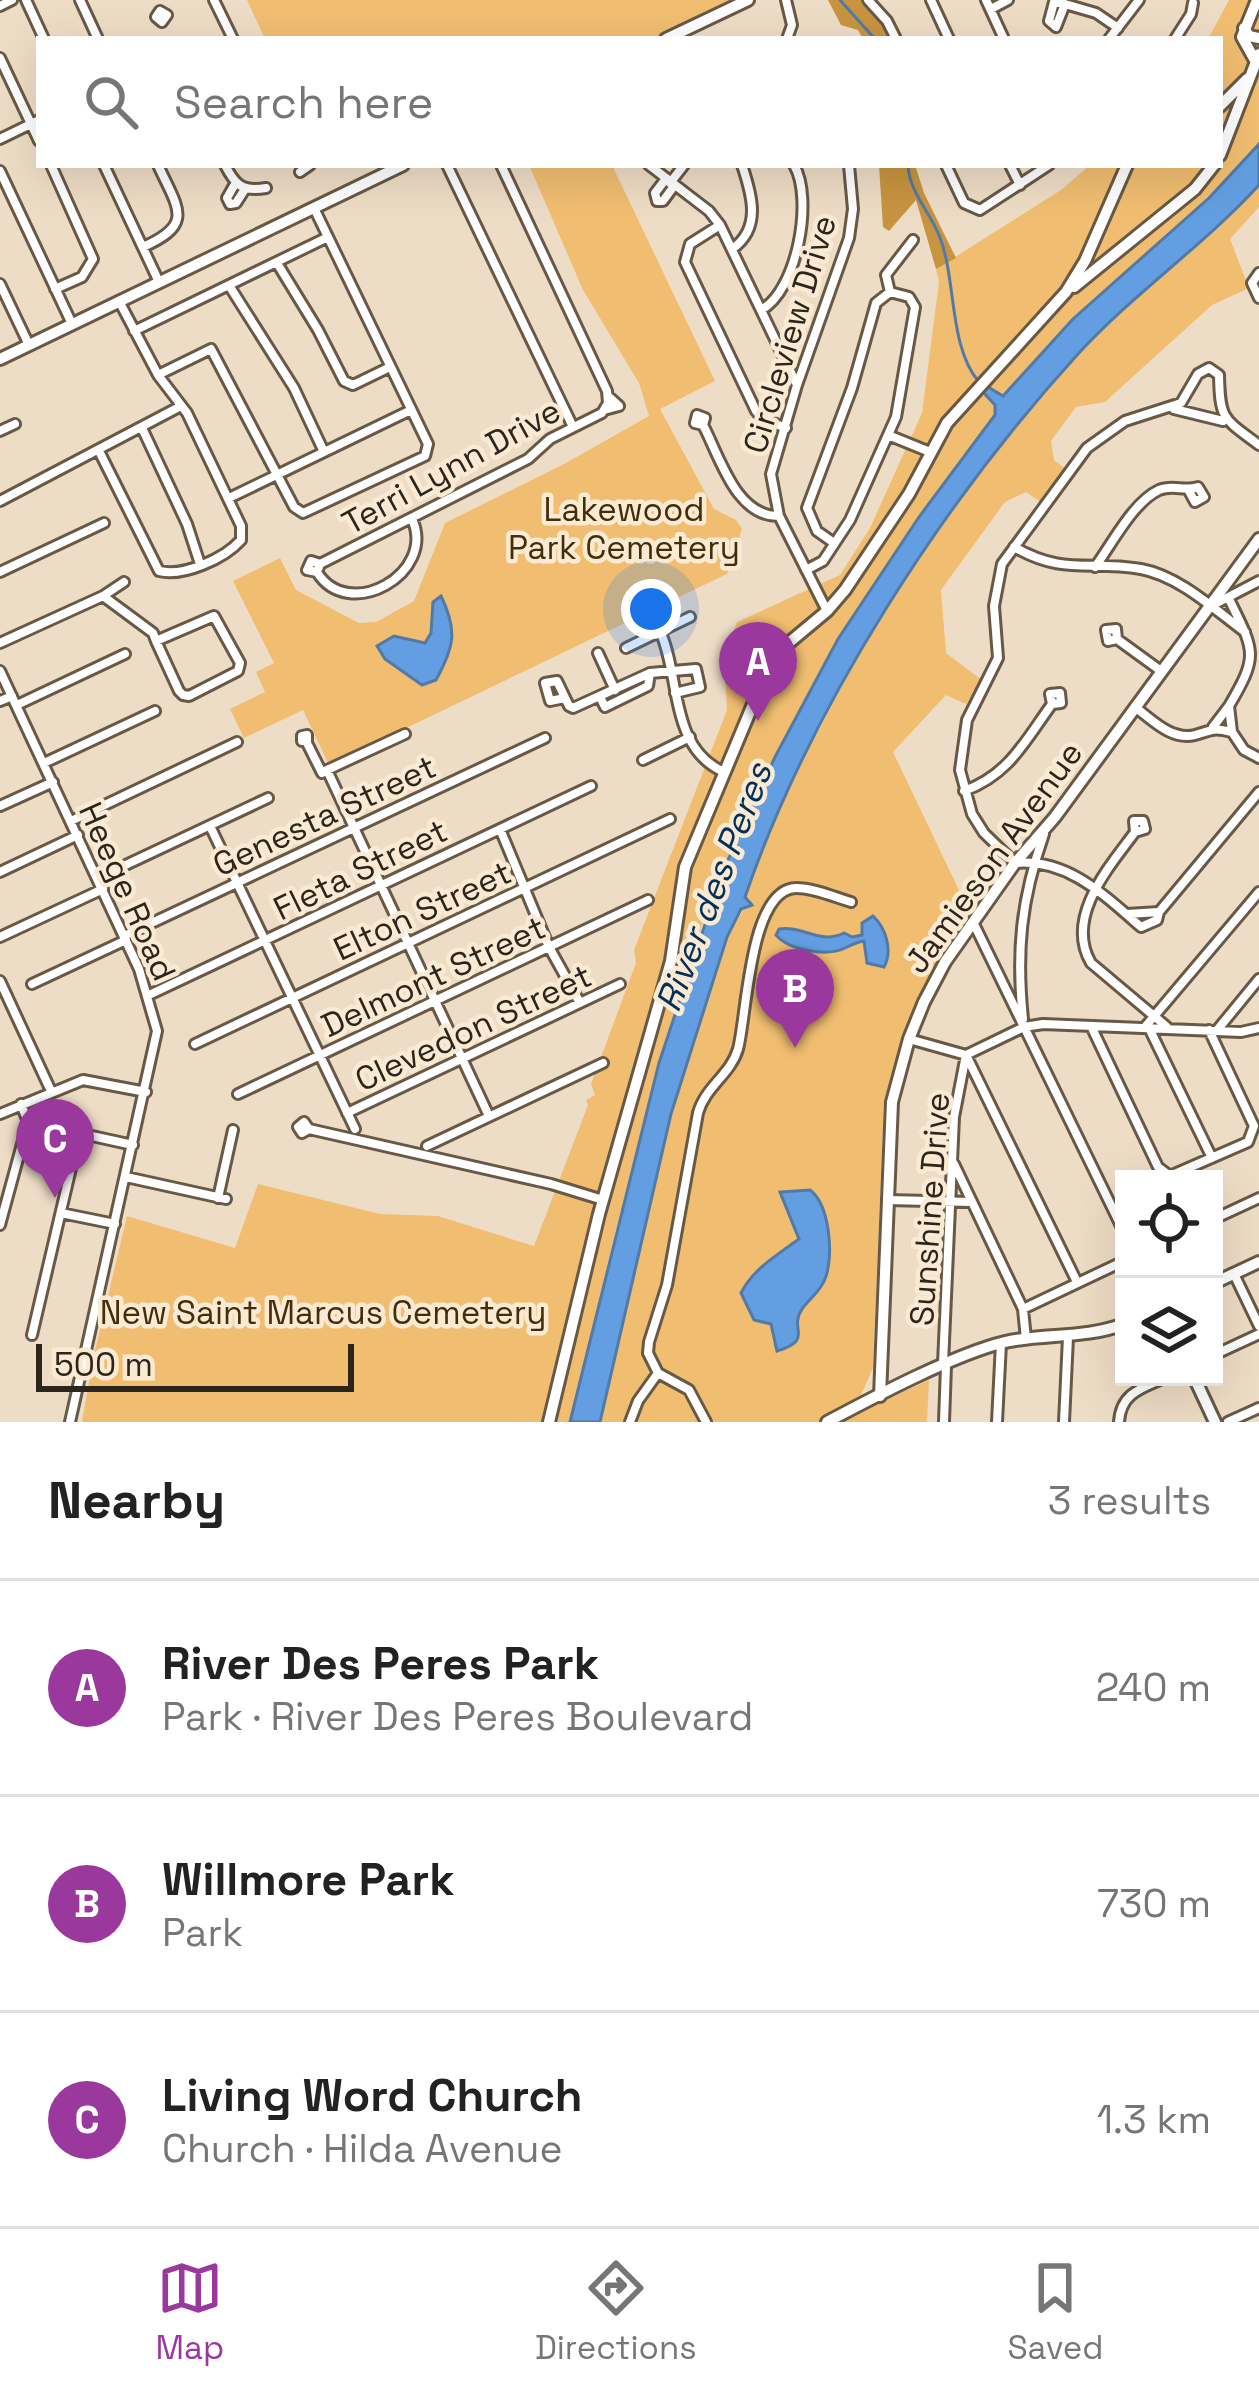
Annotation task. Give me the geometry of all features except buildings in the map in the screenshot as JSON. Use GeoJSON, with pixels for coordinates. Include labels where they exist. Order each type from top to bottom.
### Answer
{"type":"FeatureCollection","features":[{"type":"Feature","properties":{"kind":"main road"},"geometry":{"type":"LineString","coordinates":[[672,36],[748,0]]}},
{"type":"Feature","properties":{"kind":"main road"},"geometry":{"type":"LineString","coordinates":[[1223,147],[1258,59],[1244,42],[1244,28],[1257,0]]}},
{"type":"Feature","properties":{"kind":"main road"},"geometry":{"type":"LineString","coordinates":[[1244,28],[1259,38]]}},
{"type":"Feature","properties":{"kind":"main road"},"geometry":{"type":"LineString","coordinates":[[1223,103],[1250,76]]}},
{"type":"Feature","properties":{"kind":"main road"},"geometry":{"type":"LineString","coordinates":[[0,358],[394,168]]}},
{"type":"Feature","properties":{"kind":"main road"},"geometry":{"type":"LineString","coordinates":[[1066,292],[1085,261],[1125,168]]}},
{"type":"Feature","properties":{"kind":"main road"},"geometry":{"type":"LineString","coordinates":[[549,1422],[603,1200],[673,954],[685,867],[770,666],[785,646],[827,611],[900,507],[947,423],[1066,292],[1195,189],[1212,168]]}},
{"type":"Feature","properties":{"kind":"main road","name":"Jamieson Avenue"},"geometry":{"type":"LineString","coordinates":[[880,1396],[892,1102],[908,1039],[945,962],[1015,862],[1049,823],[1259,538]]}},
{"type":"Feature","properties":{"kind":"main road"},"geometry":{"type":"LineString","coordinates":[[1223,1279],[1259,1262]]}},
{"type":"Feature","properties":{"kind":"main road"},"geometry":{"type":"LineString","coordinates":[[827,1422],[1000,1343],[1068,1337],[1115,1326]]}},
{"type":"Feature","properties":{"kind":"main road"},"geometry":{"type":"LineString","coordinates":[[1198,1386],[1215,1422]]}},
{"type":"Feature","properties":{"kind":"street"},"geometry":{"type":"LineString","coordinates":[[0,6],[12,0]]}},
{"type":"Feature","properties":{"kind":"street"},"geometry":{"type":"LineString","coordinates":[[26,0],[43,36]]}},
{"type":"Feature","properties":{"kind":"street"},"geometry":{"type":"LineString","coordinates":[[80,0],[97,36]]}},
{"type":"Feature","properties":{"kind":"street"},"geometry":{"type":"LineString","coordinates":[[214,0],[232,36]]}},
{"type":"Feature","properties":{"kind":"street"},"geometry":{"type":"LineString","coordinates":[[786,0],[792,25],[788,36]]}},
{"type":"Feature","properties":{"kind":"street"},"geometry":{"type":"LineString","coordinates":[[868,0],[894,36]]}},
{"type":"Feature","properties":{"kind":"street"},"geometry":{"type":"LineString","coordinates":[[931,0],[948,36]]}},
{"type":"Feature","properties":{"kind":"street"},"geometry":{"type":"LineString","coordinates":[[1003,36],[988,4],[1008,0]]}},
{"type":"Feature","properties":{"kind":"street"},"geometry":{"type":"LineString","coordinates":[[1111,36],[1139,0]]}},
{"type":"Feature","properties":{"kind":"street"},"geometry":{"type":"LineString","coordinates":[[1177,36],[1194,1]]}},
{"type":"Feature","properties":{"kind":"street"},"geometry":{"type":"LineString","coordinates":[[1055,2],[1096,14],[1118,28]]}},
{"type":"Feature","properties":{"kind":"street"},"geometry":{"type":"LineString","coordinates":[[148,3],[157,13]]}},
{"type":"Feature","properties":{"kind":"street"},"geometry":{"type":"LineString","coordinates":[[0,58],[35,122],[0,139]]}},
{"type":"Feature","properties":{"kind":"street"},"geometry":{"type":"LineString","coordinates":[[51,168],[92,259],[82,277],[56,289]]}},
{"type":"Feature","properties":{"kind":"street"},"geometry":{"type":"LineString","coordinates":[[105,168],[159,282]]}},
{"type":"Feature","properties":{"kind":"street"},"geometry":{"type":"LineString","coordinates":[[142,247],[177,228],[179,218],[159,168]]}},
{"type":"Feature","properties":{"kind":"street"},"geometry":{"type":"LineString","coordinates":[[227,168],[235,184],[245,190],[266,188]]}},
{"type":"Feature","properties":{"kind":"street"},"geometry":{"type":"LineString","coordinates":[[300,172],[306,168]]}},
{"type":"Feature","properties":{"kind":"street"},"geometry":{"type":"LineString","coordinates":[[448,168],[573,427]]}},
{"type":"Feature","properties":{"kind":"street","name":"Terri Lynn Drive"},"geometry":{"type":"LineString","coordinates":[[412,519],[416,545],[396,580],[366,594],[327,584],[319,568],[412,519],[529,459],[550,439],[604,410],[608,395],[502,168]]}},
{"type":"Feature","properties":{"kind":"street"},"geometry":{"type":"LineString","coordinates":[[652,168],[720,225],[797,385]]}},
{"type":"Feature","properties":{"kind":"street"},"geometry":{"type":"LineString","coordinates":[[670,183],[682,168]]}},
{"type":"Feature","properties":{"kind":"street"},"geometry":{"type":"LineString","coordinates":[[731,249],[743,240],[752,219],[752,196],[743,168]]}},
{"type":"Feature","properties":{"kind":"street"},"geometry":{"type":"LineString","coordinates":[[761,310],[781,291],[802,227],[805,189],[795,168]]}},
{"type":"Feature","properties":{"kind":"street","name":"Circleview Drive"},"geometry":{"type":"LineString","coordinates":[[779,515],[771,474],[849,238],[853,209],[849,168]]}},
{"type":"Feature","properties":{"kind":"street"},"geometry":{"type":"LineString","coordinates":[[947,168],[964,203],[974,210],[985,208],[1045,168]]}},
{"type":"Feature","properties":{"kind":"street"},"geometry":{"type":"LineString","coordinates":[[1012,168],[1020,185]]}},
{"type":"Feature","properties":{"kind":"street"},"geometry":{"type":"LineString","coordinates":[[0,171],[72,324]]}},
{"type":"Feature","properties":{"kind":"street"},"geometry":{"type":"LineString","coordinates":[[235,184],[227,198],[230,204],[245,190]]}},
{"type":"Feature","properties":{"kind":"street"},"geometry":{"type":"LineString","coordinates":[[158,375],[211,350],[294,507],[309,513],[421,459],[428,444],[314,208]]}},
{"type":"Feature","properties":{"kind":"street"},"geometry":{"type":"LineString","coordinates":[[720,225],[690,244],[685,262],[756,411],[786,428]]}},
{"type":"Feature","properties":{"kind":"street"},"geometry":{"type":"LineString","coordinates":[[134,332],[328,238]]}},
{"type":"Feature","properties":{"kind":"street"},"geometry":{"type":"LineString","coordinates":[[890,292],[886,275],[910,245]]}},
{"type":"Feature","properties":{"kind":"street"},"geometry":{"type":"LineString","coordinates":[[278,263],[344,381],[353,385],[391,367]]}},
{"type":"Feature","properties":{"kind":"street"},"geometry":{"type":"LineString","coordinates":[[1259,273],[1252,283],[1259,298]]}},
{"type":"Feature","properties":{"kind":"street"},"geometry":{"type":"LineString","coordinates":[[0,284],[29,345]]}},
{"type":"Feature","properties":{"kind":"street"},"geometry":{"type":"LineString","coordinates":[[230,286],[294,388],[324,452]]}},
{"type":"Feature","properties":{"kind":"street"},"geometry":{"type":"LineString","coordinates":[[806,569],[823,561],[850,520],[900,404],[915,307],[909,297],[890,292]]}},
{"type":"Feature","properties":{"kind":"street"},"geometry":{"type":"LineString","coordinates":[[834,544],[817,531],[807,508],[876,303],[890,292]]}},
{"type":"Feature","properties":{"kind":"street"},"geometry":{"type":"LineString","coordinates":[[100,451],[158,571],[173,574],[234,548],[243,531],[228,498],[182,406],[158,375],[119,302]]}},
{"type":"Feature","properties":{"kind":"street"},"geometry":{"type":"LineString","coordinates":[[1173,408],[1189,394],[1198,374],[1209,368],[1219,375],[1218,402],[1225,421]]}},
{"type":"Feature","properties":{"kind":"street"},"geometry":{"type":"LineString","coordinates":[[0,501],[182,406]]}},
{"type":"Feature","properties":{"kind":"street"},"geometry":{"type":"LineString","coordinates":[[1259,445],[1225,421],[1173,408],[1125,422],[1088,448],[1002,563],[995,583],[998,658],[960,745],[964,791],[984,833],[1015,862],[1035,861],[1094,886],[1147,928],[1259,792]]}},
{"type":"Feature","properties":{"kind":"street"},"geometry":{"type":"LineString","coordinates":[[228,498],[411,410]]}},
{"type":"Feature","properties":{"kind":"street"},"geometry":{"type":"LineString","coordinates":[[0,431],[15,424]]}},
{"type":"Feature","properties":{"kind":"street"},"geometry":{"type":"LineString","coordinates":[[703,425],[744,502],[764,516],[779,515],[827,611]]}},
{"type":"Feature","properties":{"kind":"street"},"geometry":{"type":"LineString","coordinates":[[142,428],[187,524],[200,564]]}},
{"type":"Feature","properties":{"kind":"street"},"geometry":{"type":"LineString","coordinates":[[888,435],[930,452]]}},
{"type":"Feature","properties":{"kind":"street"},"geometry":{"type":"LineString","coordinates":[[1094,568],[1145,499],[1167,488],[1189,490]]}},
{"type":"Feature","properties":{"kind":"street"},"geometry":{"type":"LineString","coordinates":[[0,572],[104,523]]}},
{"type":"Feature","properties":{"kind":"street"},"geometry":{"type":"LineString","coordinates":[[1014,548],[1061,568],[1158,574],[1245,632]]}},
{"type":"Feature","properties":{"kind":"street"},"geometry":{"type":"LineString","coordinates":[[1107,550],[1117,568]]}},
{"type":"Feature","properties":{"kind":"street"},"geometry":{"type":"LineString","coordinates":[[1228,580],[1237,587],[1258,581]]}},
{"type":"Feature","properties":{"kind":"street"},"geometry":{"type":"LineString","coordinates":[[1209,606],[1258,581]]}},
{"type":"Feature","properties":{"kind":"street"},"geometry":{"type":"LineString","coordinates":[[0,643],[124,582]]}},
{"type":"Feature","properties":{"kind":"street"},"geometry":{"type":"LineString","coordinates":[[103,596],[148,627],[183,695],[233,675],[240,663],[214,616],[156,641]]}},
{"type":"Feature","properties":{"kind":"street"},"geometry":{"type":"LineString","coordinates":[[1135,707],[1181,736],[1213,727],[1253,668],[1253,654],[1229,599]]}},
{"type":"Feature","properties":{"kind":"street"},"geometry":{"type":"LineString","coordinates":[[626,648],[690,617]]}},
{"type":"Feature","properties":{"kind":"street"},"geometry":{"type":"LineString","coordinates":[[660,631],[690,737],[701,759],[724,772]]}},
{"type":"Feature","properties":{"kind":"street"},"geometry":{"type":"LineString","coordinates":[[1117,639],[1161,671]]}},
{"type":"Feature","properties":{"kind":"street"},"geometry":{"type":"LineString","coordinates":[[598,653],[615,690]]}},
{"type":"Feature","properties":{"kind":"street"},"geometry":{"type":"LineString","coordinates":[[0,701],[14,700],[125,654]]}},
{"type":"Feature","properties":{"kind":"street"},"geometry":{"type":"LineString","coordinates":[[565,698],[573,708],[650,674],[696,669],[700,687],[675,693]]}},
{"type":"Feature","properties":{"kind":"street","name":"Heege Road"},"geometry":{"type":"LineString","coordinates":[[0,671],[125,938],[149,995],[158,1037],[72,1418]]}},
{"type":"Feature","properties":{"kind":"street"},"geometry":{"type":"LineString","coordinates":[[600,697],[605,707],[648,686],[650,674]]}},
{"type":"Feature","properties":{"kind":"street"},"geometry":{"type":"LineString","coordinates":[[964,791],[998,775],[1052,704]]}},
{"type":"Feature","properties":{"kind":"street"},"geometry":{"type":"LineString","coordinates":[[1229,706],[1232,732],[1244,750],[1259,758]]}},
{"type":"Feature","properties":{"kind":"street"},"geometry":{"type":"LineString","coordinates":[[44,763],[155,711]]}},
{"type":"Feature","properties":{"kind":"street"},"geometry":{"type":"LineString","coordinates":[[1213,727],[1232,732]]}},
{"type":"Feature","properties":{"kind":"street"},"geometry":{"type":"LineString","coordinates":[[306,741],[322,772],[405,734]]}},
{"type":"Feature","properties":{"kind":"street"},"geometry":{"type":"LineString","coordinates":[[644,760],[690,737]]}},
{"type":"Feature","properties":{"kind":"street","name":"Genesta Street"},"geometry":{"type":"LineString","coordinates":[[32,984],[545,738]]}},
{"type":"Feature","properties":{"kind":"street"},"geometry":{"type":"LineString","coordinates":[[71,821],[236,742]]}},
{"type":"Feature","properties":{"kind":"street"},"geometry":{"type":"LineString","coordinates":[[327,770],[489,1116]]}},
{"type":"Feature","properties":{"kind":"street"},"geometry":{"type":"LineString","coordinates":[[0,806],[53,782]]}},
{"type":"Feature","properties":{"kind":"street","name":"Fleta Street"},"geometry":{"type":"LineString","coordinates":[[149,995],[590,786]]}},
{"type":"Feature","properties":{"kind":"street"},"geometry":{"type":"LineString","coordinates":[[98,878],[268,798]]}},
{"type":"Feature","properties":{"kind":"street","name":"Elton Street"},"geometry":{"type":"LineString","coordinates":[[195,1044],[670,819]]}},
{"type":"Feature","properties":{"kind":"street"},"geometry":{"type":"LineString","coordinates":[[1024,1027],[1019,934],[1035,861],[1049,823]]}},
{"type":"Feature","properties":{"kind":"street"},"geometry":{"type":"LineString","coordinates":[[210,826],[355,1129]]}},
{"type":"Feature","properties":{"kind":"street"},"geometry":{"type":"LineString","coordinates":[[500,829],[549,947],[580,1003]]}},
{"type":"Feature","properties":{"kind":"street"},"geometry":{"type":"LineString","coordinates":[[1135,832],[1094,886],[1083,932],[1086,956],[1168,1028]]}},
{"type":"Feature","properties":{"kind":"street"},"geometry":{"type":"LineString","coordinates":[[0,872],[78,835]]}},
{"type":"Feature","properties":{"kind":"street"},"geometry":{"type":"LineString","coordinates":[[706,1422],[689,1390],[658,1372],[647,1353],[667,1285],[698,1113],[706,1091],[738,1049],[751,962],[767,911],[778,895],[794,887],[851,902]]}},
{"type":"Feature","properties":{"kind":"street"},"geometry":{"type":"LineString","coordinates":[[0,937],[103,890]]}},
{"type":"Feature","properties":{"kind":"street"},"geometry":{"type":"LineString","coordinates":[[1147,1028],[1259,892]]}},
{"type":"Feature","properties":{"kind":"street","name":"Delmont Street"},"geometry":{"type":"LineString","coordinates":[[238,1094],[648,900]]}},
{"type":"Feature","properties":{"kind":"street"},"geometry":{"type":"LineString","coordinates":[[973,922],[1115,1214]]}},
{"type":"Feature","properties":{"kind":"street"},"geometry":{"type":"LineString","coordinates":[[1213,1030],[1259,980]]}},
{"type":"Feature","properties":{"kind":"street"},"geometry":{"type":"LineString","coordinates":[[0,981],[51,1091]]}},
{"type":"Feature","properties":{"kind":"street","name":"Clevedon Street"},"geometry":{"type":"LineString","coordinates":[[347,1113],[620,983]]}},
{"type":"Feature","properties":{"kind":"street"},"geometry":{"type":"LineString","coordinates":[[1090,1026],[1160,1170]]}},
{"type":"Feature","properties":{"kind":"street"},"geometry":{"type":"LineString","coordinates":[[908,1039],[966,1055],[1024,1027],[1259,1028]]}},
{"type":"Feature","properties":{"kind":"street"},"geometry":{"type":"LineString","coordinates":[[1147,1028],[1213,1158]]}},
{"type":"Feature","properties":{"kind":"street"},"geometry":{"type":"LineString","coordinates":[[1188,1170],[1248,1142],[1254,1126],[1213,1030]]}},
{"type":"Feature","properties":{"kind":"street"},"geometry":{"type":"LineString","coordinates":[[966,1055],[1077,1282]]}},
{"type":"Feature","properties":{"kind":"street","name":"Sunshine Drive"},"geometry":{"type":"LineString","coordinates":[[944,1422],[952,1160],[966,1055]]}},
{"type":"Feature","properties":{"kind":"street"},"geometry":{"type":"LineString","coordinates":[[427,1146],[603,1063]]}},
{"type":"Feature","properties":{"kind":"street"},"geometry":{"type":"LineString","coordinates":[[1,1112],[89,1079],[146,1092]]}},
{"type":"Feature","properties":{"kind":"street"},"geometry":{"type":"LineString","coordinates":[[0,1225],[2,1200],[28,1122],[21,1104]]}},
{"type":"Feature","properties":{"kind":"street"},"geometry":{"type":"LineString","coordinates":[[28,1122],[133,1145]]}},
{"type":"Feature","properties":{"kind":"street"},"geometry":{"type":"LineString","coordinates":[[309,1129],[603,1200]]}},
{"type":"Feature","properties":{"kind":"street"},"geometry":{"type":"LineString","coordinates":[[126,1177],[222,1198],[232,1130]]}},
{"type":"Feature","properties":{"kind":"street"},"geometry":{"type":"LineString","coordinates":[[32,1336],[79,1133]]}},
{"type":"Feature","properties":{"kind":"street"},"geometry":{"type":"LineString","coordinates":[[952,1160],[1022,1309],[1026,1339]]}},
{"type":"Feature","properties":{"kind":"street"},"geometry":{"type":"LineString","coordinates":[[1223,1215],[1259,1198]]}},
{"type":"Feature","properties":{"kind":"street"},"geometry":{"type":"LineString","coordinates":[[887,1199],[971,1202]]}},
{"type":"Feature","properties":{"kind":"street"},"geometry":{"type":"LineString","coordinates":[[61,1213],[115,1224]]}},
{"type":"Feature","properties":{"kind":"street"},"geometry":{"type":"LineString","coordinates":[[1022,1309],[1115,1265]]}},
{"type":"Feature","properties":{"kind":"street"},"geometry":{"type":"LineString","coordinates":[[1223,1350],[1259,1330],[1234,1274]]}},
{"type":"Feature","properties":{"kind":"street"},"geometry":{"type":"LineString","coordinates":[[1064,1422],[1068,1337]]}},
{"type":"Feature","properties":{"kind":"street"},"geometry":{"type":"LineString","coordinates":[[998,1422],[1000,1343]]}},
{"type":"Feature","properties":{"kind":"street"},"geometry":{"type":"LineString","coordinates":[[630,1422],[658,1372]]}},
{"type":"Feature","properties":{"kind":"street"},"geometry":{"type":"LineString","coordinates":[[1119,1422],[1122,1401],[1148,1386]]}},
{"type":"Feature","properties":{"kind":"street"},"geometry":{"type":"LineString","coordinates":[[1228,1422],[1259,1408]]}},
{"type":"Feature","properties":{"kind":"green space"},"geometry":{"type":"Polygon","coordinates":[[[247,0],[737,0],[661,36],[264,36],[247,0]]]}},
{"type":"Feature","properties":{"kind":"green space","name":"New Saint Marcus Cemetery"},"geometry":{"type":"Polygon","coordinates":[[[1229,0],[1259,0],[1259,207],[1230,239],[1249,288],[1212,305],[1105,402],[1076,407],[1051,441],[1054,460],[1067,470],[1042,503],[1026,492],[1005,502],[941,590],[946,653],[982,680],[966,704],[946,695],[893,752],[969,911],[914,1007],[884,1102],[873,1368],[861,1395],[817,1422],[600,1422],[671,1114],[727,937],[750,899],[745,897],[783,798],[852,667],[838,640],[745,817],[714,890],[647,1112],[570,1422],[82,1422],[127,1216],[235,1248],[258,1184],[380,1214],[438,1216],[534,1246],[586,1100],[595,1095],[591,1084],[636,963],[634,950],[727,710],[724,658],[737,622],[840,575],[870,528],[922,413],[939,282],[936,269],[1061,190],[1087,168],[1223,168],[1223,36],[1210,36],[1229,0]]]}},
{"type":"Feature","properties":{"kind":"green space","name":"Lakewood Park Cemetery"},"geometry":{"type":"Polygon","coordinates":[[[530,168],[613,168],[715,381],[660,409],[714,509],[736,520],[742,529],[727,574],[329,765],[303,710],[244,738],[230,709],[265,692],[256,672],[274,663],[233,581],[280,558],[296,590],[359,623],[376,622],[414,601],[445,523],[649,416],[639,383],[583,290],[530,168]]]}},
{"type":"Feature","properties":{"kind":"green space"},"geometry":{"type":"Polygon","coordinates":[[[929,1380],[927,1422],[838,1422],[929,1380]]]}},
{"type":"Feature","properties":{"kind":"shaded area"},"geometry":{"type":"Polygon","coordinates":[[[828,0],[863,0],[892,36],[861,36],[858,30],[841,25],[828,0]]]}},
{"type":"Feature","properties":{"kind":"shaded area"},"geometry":{"type":"Polygon","coordinates":[[[879,168],[916,168],[956,258],[936,269],[916,200],[889,231],[883,227],[879,168]]]}},
{"type":"Feature","properties":{"kind":"water","name":"River des Peres"},"geometry":{"type":"Polygon","coordinates":[[[1259,144],[1259,185],[1100,332],[1028,412],[930,541],[843,681],[772,825],[745,897],[752,905],[741,909],[727,937],[671,1114],[600,1422],[570,1422],[659,1063],[722,873],[775,757],[838,639],[919,517],[995,415],[995,405],[983,392],[988,387],[1003,396],[1073,319],[1209,198],[1259,144]]]}},
{"type":"Feature","properties":{"kind":"water"},"geometry":{"type":"Polygon","coordinates":[[[441,596],[452,629],[450,648],[436,680],[422,685],[385,659],[377,646],[394,636],[425,643],[431,633],[433,602],[441,596]]]}},
{"type":"Feature","properties":{"kind":"water"},"geometry":{"type":"Polygon","coordinates":[[[873,916],[887,940],[884,967],[867,963],[864,941],[818,952],[790,945],[776,935],[779,929],[788,929],[852,937],[862,935],[862,923],[873,916]]]}},
{"type":"Feature","properties":{"kind":"water"},"geometry":{"type":"Polygon","coordinates":[[[810,1190],[826,1219],[828,1269],[798,1316],[798,1338],[777,1351],[771,1324],[754,1320],[741,1293],[759,1270],[799,1239],[780,1192],[810,1190]]]}},
{"type":"Feature","properties":{"kind":"waterway"},"geometry":{"type":"LineString","coordinates":[[840,0],[872,36]]}},
{"type":"Feature","properties":{"kind":"waterway"},"geometry":{"type":"LineString","coordinates":[[908,168],[945,252],[957,331],[979,382]]}},
{"type":"Feature","properties":{"kind":"place","name":"River Des Peres Park"},"geometry":{"type":"Point","coordinates":[758,721]}},
{"type":"Feature","properties":{"kind":"place","name":"Willmore Park"},"geometry":{"type":"Point","coordinates":[795,1048]}},
{"type":"Feature","properties":{"kind":"place","name":"Living Word Church"},"geometry":{"type":"Point","coordinates":[55,1198]}}]}
